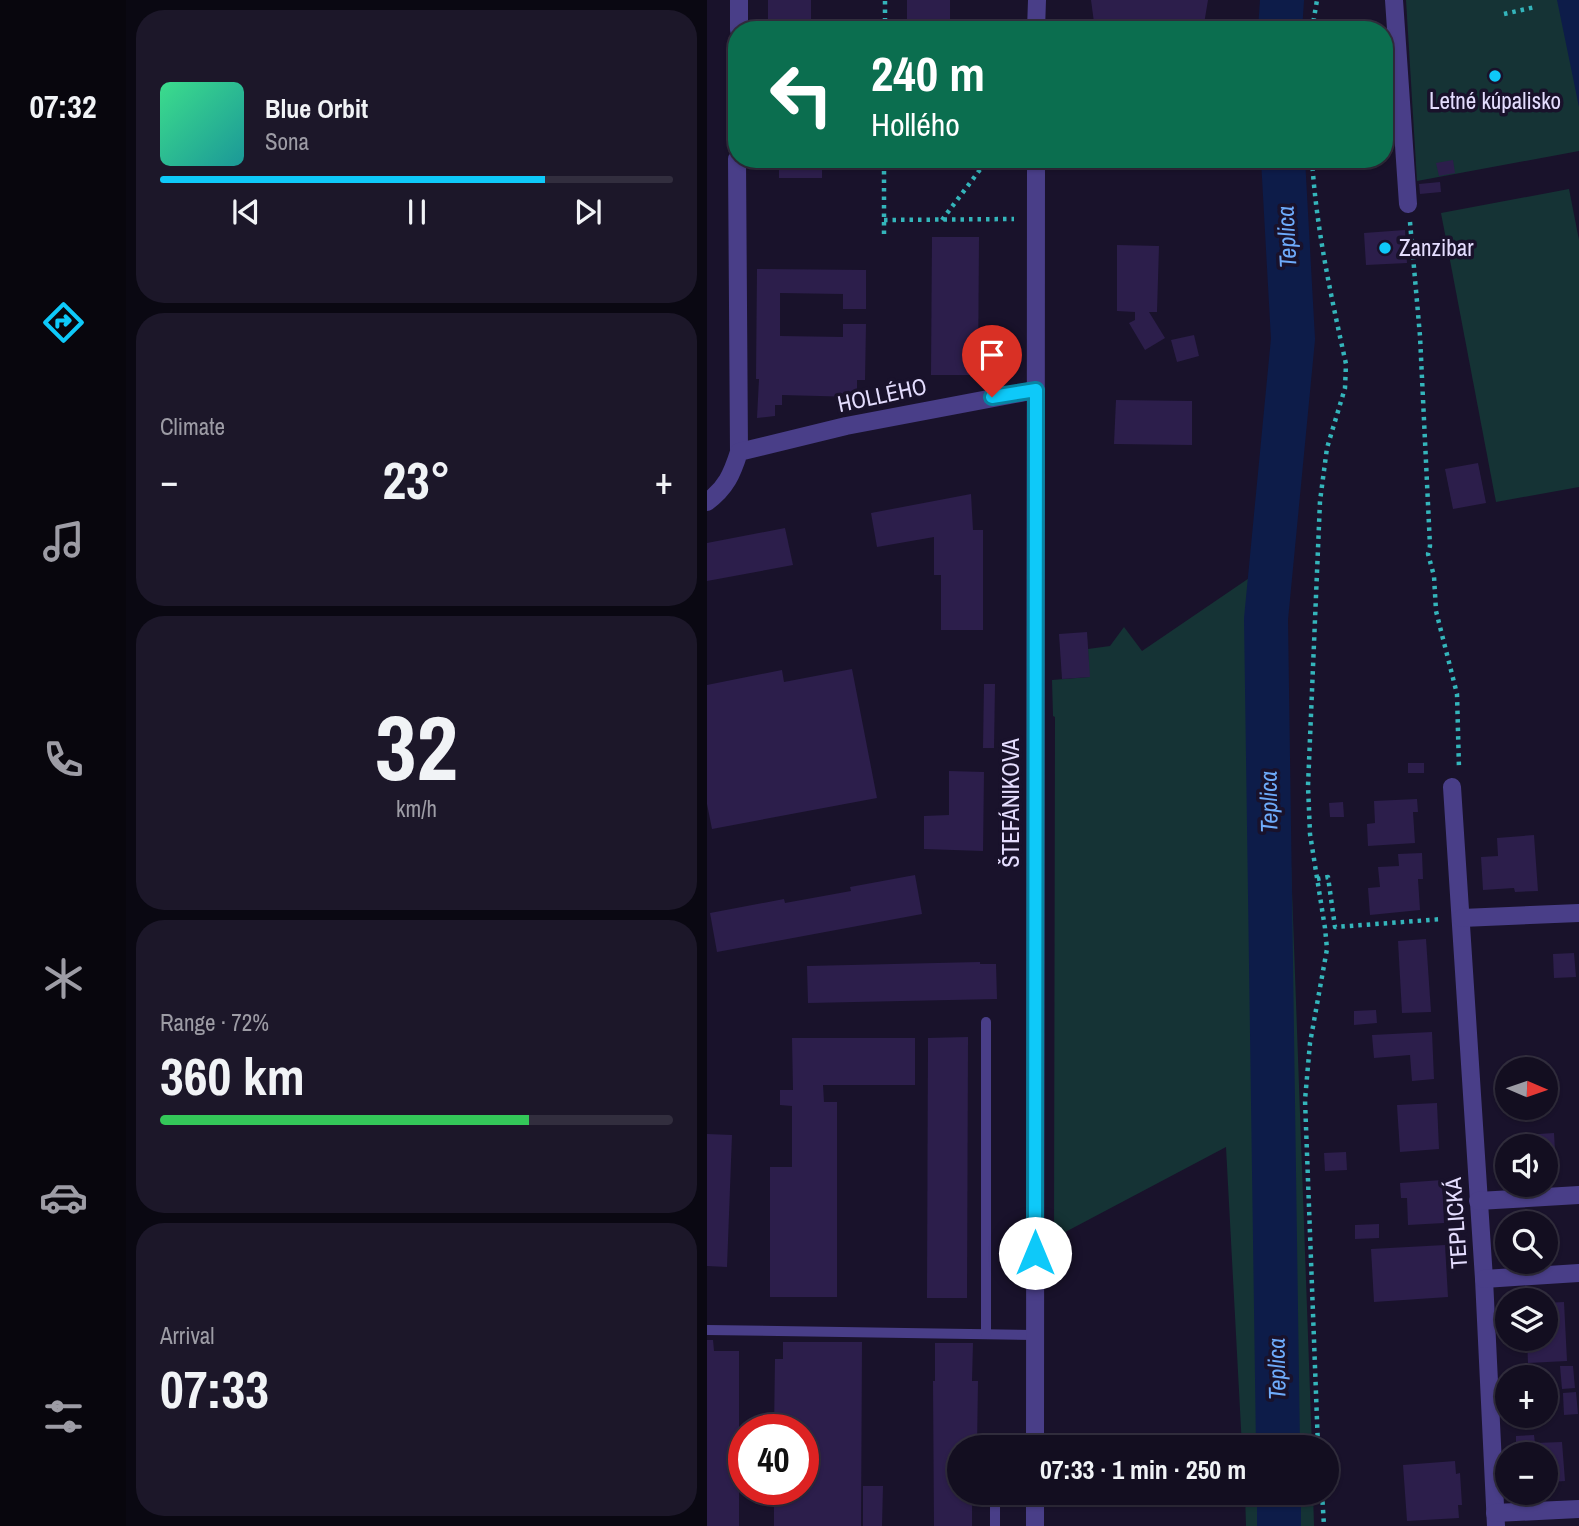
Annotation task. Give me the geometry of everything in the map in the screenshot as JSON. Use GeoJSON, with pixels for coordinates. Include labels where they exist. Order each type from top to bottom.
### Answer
{"type":"FeatureCollection","features":[{"type":"Feature","properties":{"kind":"street"},"geometry":{"type":"LineString","coordinates":[[1036,21],[1037,0]]}},
{"type":"Feature","properties":{"kind":"street"},"geometry":{"type":"LineString","coordinates":[[1394,0],[1408,204]]}},
{"type":"Feature","properties":{"kind":"street"},"geometry":{"type":"LineString","coordinates":[[707,502],[719,493],[731,478],[739,452],[737,168]]}},
{"type":"Feature","properties":{"kind":"street","name":"ŠTEFÁNIKOVA"},"geometry":{"type":"LineString","coordinates":[[1035,1435],[1036,168]]}},
{"type":"Feature","properties":{"kind":"street","name":"HOLLÉHO"},"geometry":{"type":"LineString","coordinates":[[739,452],[846,426],[1036,390]]}},
{"type":"Feature","properties":{"kind":"street","name":"TEPLICKÁ"},"geometry":{"type":"LineString","coordinates":[[1452,787],[1484,1279],[1496,1520]]}},
{"type":"Feature","properties":{"kind":"street"},"geometry":{"type":"LineString","coordinates":[[1462,918],[1579,913]]}},
{"type":"Feature","properties":{"kind":"street"},"geometry":{"type":"LineString","coordinates":[[1478,1201],[1579,1195]]}},
{"type":"Feature","properties":{"kind":"street"},"geometry":{"type":"LineString","coordinates":[[1484,1279],[1579,1273]]}},
{"type":"Feature","properties":{"kind":"street"},"geometry":{"type":"LineString","coordinates":[[1035,1505],[1035,1526]]}},
{"type":"Feature","properties":{"kind":"street"},"geometry":{"type":"LineString","coordinates":[[1496,1520],[1579,1509]]}},
{"type":"Feature","properties":{"kind":"lane"},"geometry":{"type":"LineString","coordinates":[[986,1022],[986,1334]]}},
{"type":"Feature","properties":{"kind":"lane"},"geometry":{"type":"LineString","coordinates":[[707,1330],[1035,1335]]}},
{"type":"Feature","properties":{"kind":"lane"},"geometry":{"type":"LineString","coordinates":[[995,1507],[995,1526]]}},
{"type":"Feature","properties":{"kind":"path"},"geometry":{"type":"LineString","coordinates":[[885,0],[885,21]]}},
{"type":"Feature","properties":{"kind":"path"},"geometry":{"type":"LineString","coordinates":[[1314,21],[1317,0]]}},
{"type":"Feature","properties":{"kind":"path"},"geometry":{"type":"LineString","coordinates":[[1504,13],[1535,7]]}},
{"type":"Feature","properties":{"kind":"path"},"geometry":{"type":"LineString","coordinates":[[884,168],[884,234]]}},
{"type":"Feature","properties":{"kind":"path"},"geometry":{"type":"LineString","coordinates":[[941,220],[981,168]]}},
{"type":"Feature","properties":{"kind":"path"},"geometry":{"type":"LineString","coordinates":[[1312,168],[1323,252],[1346,364],[1346,376],[1328,448],[1320,501],[1308,786],[1310,834],[1327,949],[1310,1043],[1305,1100],[1318,1435]]}},
{"type":"Feature","properties":{"kind":"path"},"geometry":{"type":"LineString","coordinates":[[1408,204],[1420,336],[1430,546],[1427,554],[1434,576],[1436,611],[1457,694],[1459,775],[1452,787]]}},
{"type":"Feature","properties":{"kind":"path"},"geometry":{"type":"LineString","coordinates":[[884,220],[1014,219]]}},
{"type":"Feature","properties":{"kind":"path"},"geometry":{"type":"LineString","coordinates":[[1317,879],[1328,877],[1335,926],[1462,918]]}},
{"type":"Feature","properties":{"kind":"path"},"geometry":{"type":"LineString","coordinates":[[1323,1505],[1324,1526]]}},
{"type":"Feature","properties":{"kind":"green space","name":"Letné kúpalisko"},"geometry":{"type":"Polygon","coordinates":[[[1406,0],[1579,0],[1579,151],[1417,181],[1406,0]]]}},
{"type":"Feature","properties":{"kind":"green space"},"geometry":{"type":"Polygon","coordinates":[[[1569,189],[1579,240],[1579,487],[1496,502],[1441,213],[1569,189]]]}},
{"type":"Feature","properties":{"kind":"green space"},"geometry":{"type":"Polygon","coordinates":[[[1280,557],[1312,1435],[1241,1435],[1226,1147],[1054,1238],[1055,717],[1052,680],[1089,677],[1088,649],[1110,646],[1124,627],[1142,651],[1280,557]]]}},
{"type":"Feature","properties":{"kind":"green space"},"geometry":{"type":"Polygon","coordinates":[[[1245,1505],[1313,1505],[1314,1526],[1246,1526],[1245,1505]]]}},
{"type":"Feature","properties":{"kind":"water"},"geometry":{"type":"Polygon","coordinates":[[[1557,0],[1579,0],[1579,107],[1557,0]]]}},
{"type":"Feature","properties":{"kind":"building"},"geometry":{"type":"Polygon","coordinates":[[[768,0],[811,0],[811,21],[768,21],[768,0]]]}},
{"type":"Feature","properties":{"kind":"building"},"geometry":{"type":"Polygon","coordinates":[[[907,0],[950,0],[950,21],[907,21],[907,0]]]}},
{"type":"Feature","properties":{"kind":"building"},"geometry":{"type":"Polygon","coordinates":[[[1091,0],[1208,0],[1204,21],[1094,21],[1091,0]]]}},
{"type":"Feature","properties":{"kind":"building"},"geometry":{"type":"Polygon","coordinates":[[[1453,160],[1455,173],[1439,176],[1436,163],[1453,160]]]}},
{"type":"Feature","properties":{"kind":"building"},"geometry":{"type":"Polygon","coordinates":[[[779,168],[822,168],[822,178],[779,178],[779,168]]]}},
{"type":"Feature","properties":{"kind":"building"},"geometry":{"type":"Polygon","coordinates":[[[1440,182],[1441,192],[1420,194],[1419,184],[1440,182]]]}},
{"type":"Feature","properties":{"kind":"building","name":"Zanzibar"},"geometry":{"type":"Polygon","coordinates":[[[1405,230],[1407,263],[1366,265],[1364,233],[1405,230]]]}},
{"type":"Feature","properties":{"kind":"building"},"geometry":{"type":"Polygon","coordinates":[[[932,237],[979,237],[978,375],[931,375],[932,237]]]}},
{"type":"Feature","properties":{"kind":"building"},"geometry":{"type":"Polygon","coordinates":[[[1117,245],[1159,246],[1157,312],[1149,312],[1165,338],[1145,350],[1129,323],[1135,320],[1135,312],[1117,311],[1117,245]]]}},
{"type":"Feature","properties":{"kind":"building"},"geometry":{"type":"Polygon","coordinates":[[[757,269],[866,270],[866,309],[843,309],[843,294],[780,293],[780,336],[843,337],[843,324],[866,324],[865,380],[857,380],[857,397],[782,395],[782,405],[775,405],[775,416],[757,418],[757,269]]]}},
{"type":"Feature","properties":{"kind":"building"},"geometry":{"type":"Polygon","coordinates":[[[1194,335],[1199,356],[1177,362],[1171,340],[1194,335]]]}},
{"type":"Feature","properties":{"kind":"building"},"geometry":{"type":"Polygon","coordinates":[[[1116,400],[1192,401],[1192,445],[1114,444],[1116,400]]]}},
{"type":"Feature","properties":{"kind":"building"},"geometry":{"type":"Polygon","coordinates":[[[1478,463],[1486,503],[1453,509],[1445,469],[1478,463]]]}},
{"type":"Feature","properties":{"kind":"building"},"geometry":{"type":"Polygon","coordinates":[[[971,494],[973,530],[983,530],[983,630],[941,630],[941,575],[934,575],[934,537],[877,547],[871,513],[971,494]]]}},
{"type":"Feature","properties":{"kind":"building"},"geometry":{"type":"Polygon","coordinates":[[[785,528],[793,565],[707,581],[707,543],[785,528]]]}},
{"type":"Feature","properties":{"kind":"building"},"geometry":{"type":"Polygon","coordinates":[[[1087,632],[1090,677],[1062,679],[1059,634],[1087,632]]]}},
{"type":"Feature","properties":{"kind":"building"},"geometry":{"type":"Polygon","coordinates":[[[852,669],[877,798],[712,829],[707,804],[707,685],[782,670],[784,682],[852,669]]]}},
{"type":"Feature","properties":{"kind":"building"},"geometry":{"type":"Polygon","coordinates":[[[984,684],[995,684],[994,748],[983,748],[984,684]]]}},
{"type":"Feature","properties":{"kind":"building"},"geometry":{"type":"Polygon","coordinates":[[[1408,763],[1424,763],[1424,773],[1408,773],[1408,763]]]}},
{"type":"Feature","properties":{"kind":"building"},"geometry":{"type":"Polygon","coordinates":[[[949,771],[984,772],[983,851],[924,849],[924,816],[949,815],[949,771]]]}},
{"type":"Feature","properties":{"kind":"building"},"geometry":{"type":"Polygon","coordinates":[[[1417,799],[1418,812],[1413,812],[1415,843],[1368,846],[1367,824],[1375,823],[1374,801],[1417,799]]]}},
{"type":"Feature","properties":{"kind":"building"},"geometry":{"type":"Polygon","coordinates":[[[1343,802],[1344,817],[1330,817],[1329,803],[1343,802]]]}},
{"type":"Feature","properties":{"kind":"building"},"geometry":{"type":"Polygon","coordinates":[[[1534,835],[1538,891],[1515,892],[1514,888],[1483,890],[1481,857],[1498,856],[1497,838],[1534,835]]]}},
{"type":"Feature","properties":{"kind":"building"},"geometry":{"type":"Polygon","coordinates":[[[1422,853],[1423,879],[1418,879],[1420,910],[1370,915],[1368,888],[1380,887],[1378,867],[1399,866],[1398,854],[1422,853]]]}},
{"type":"Feature","properties":{"kind":"building"},"geometry":{"type":"Polygon","coordinates":[[[915,875],[922,914],[717,952],[710,913],[784,899],[785,903],[851,891],[850,887],[915,875]]]}},
{"type":"Feature","properties":{"kind":"building"},"geometry":{"type":"Polygon","coordinates":[[[1426,939],[1431,1012],[1402,1013],[1398,941],[1426,939]]]}},
{"type":"Feature","properties":{"kind":"building"},"geometry":{"type":"Polygon","coordinates":[[[1574,953],[1576,977],[1554,978],[1553,954],[1574,953]]]}},
{"type":"Feature","properties":{"kind":"building"},"geometry":{"type":"Polygon","coordinates":[[[980,962],[996,964],[997,999],[808,1003],[807,966],[980,962]]]}},
{"type":"Feature","properties":{"kind":"building"},"geometry":{"type":"Polygon","coordinates":[[[1376,1010],[1377,1023],[1354,1025],[1354,1011],[1376,1010]]]}},
{"type":"Feature","properties":{"kind":"building"},"geometry":{"type":"Polygon","coordinates":[[[1432,1032],[1434,1079],[1412,1081],[1410,1055],[1374,1058],[1372,1035],[1432,1032]]]}},
{"type":"Feature","properties":{"kind":"building"},"geometry":{"type":"Polygon","coordinates":[[[968,1037],[967,1298],[927,1298],[928,1038],[968,1037]]]}},
{"type":"Feature","properties":{"kind":"building"},"geometry":{"type":"Polygon","coordinates":[[[792,1038],[915,1038],[915,1085],[823,1085],[824,1102],[837,1102],[837,1297],[770,1297],[770,1167],[792,1167],[792,1106],[780,1105],[780,1090],[793,1090],[792,1038]]]}},
{"type":"Feature","properties":{"kind":"building"},"geometry":{"type":"Polygon","coordinates":[[[1437,1103],[1439,1149],[1400,1152],[1397,1105],[1437,1103]]]}},
{"type":"Feature","properties":{"kind":"building"},"geometry":{"type":"Polygon","coordinates":[[[707,1134],[732,1135],[727,1267],[707,1266],[707,1134]]]}},
{"type":"Feature","properties":{"kind":"building"},"geometry":{"type":"Polygon","coordinates":[[[1346,1152],[1347,1170],[1325,1171],[1324,1153],[1346,1152]]]}},
{"type":"Feature","properties":{"kind":"building"},"geometry":{"type":"Polygon","coordinates":[[[1442,1180],[1444,1223],[1408,1225],[1407,1198],[1401,1198],[1400,1183],[1442,1180]]]}},
{"type":"Feature","properties":{"kind":"building"},"geometry":{"type":"Polygon","coordinates":[[[1379,1224],[1379,1238],[1355,1239],[1355,1225],[1379,1224]]]}},
{"type":"Feature","properties":{"kind":"building"},"geometry":{"type":"Polygon","coordinates":[[[1445,1245],[1448,1297],[1374,1302],[1371,1249],[1445,1245]]]}},
{"type":"Feature","properties":{"kind":"building"},"geometry":{"type":"Polygon","coordinates":[[[1558,1302],[1564,1302],[1567,1361],[1528,1363],[1528,1351],[1558,1351],[1558,1302]]]}},
{"type":"Feature","properties":{"kind":"building"},"geometry":{"type":"Polygon","coordinates":[[[707,1340],[713,1340],[714,1351],[739,1351],[739,1414],[728,1414],[728,1505],[739,1505],[739,1526],[707,1526],[707,1340]]]}},
{"type":"Feature","properties":{"kind":"building"},"geometry":{"type":"Polygon","coordinates":[[[783,1342],[862,1342],[861,1526],[774,1526],[774,1505],[819,1505],[819,1414],[774,1414],[775,1359],[783,1359],[783,1342]]]}},
{"type":"Feature","properties":{"kind":"building"},"geometry":{"type":"Polygon","coordinates":[[[935,1343],[973,1343],[972,1381],[978,1381],[977,1435],[947,1435],[947,1505],[972,1505],[972,1526],[934,1526],[935,1343]]]}},
{"type":"Feature","properties":{"kind":"building"},"geometry":{"type":"Polygon","coordinates":[[[1560,1366],[1573,1366],[1575,1388],[1562,1389],[1560,1366]]]}},
{"type":"Feature","properties":{"kind":"building"},"geometry":{"type":"Polygon","coordinates":[[[1576,1392],[1578,1414],[1564,1415],[1563,1393],[1576,1392]]]}},
{"type":"Feature","properties":{"kind":"building"},"geometry":{"type":"Polygon","coordinates":[[[1534,1435],[1535,1442],[1516,1442],[1516,1436],[1534,1435]]]}},
{"type":"Feature","properties":{"kind":"building"},"geometry":{"type":"Polygon","coordinates":[[[1558,1442],[1562,1442],[1565,1481],[1558,1482],[1558,1442]]]}},
{"type":"Feature","properties":{"kind":"building"},"geometry":{"type":"Polygon","coordinates":[[[1455,1461],[1456,1474],[1460,1473],[1462,1505],[1458,1505],[1459,1518],[1407,1521],[1403,1465],[1455,1461]]]}},
{"type":"Feature","properties":{"kind":"building"},"geometry":{"type":"Polygon","coordinates":[[[863,1486],[883,1486],[882,1526],[863,1526],[863,1486]]]}},
{"type":"Feature","properties":{"kind":"waterway","name":"Teplica"},"geometry":{"type":"LineString","coordinates":[[1281,21],[1282,0]]}},
{"type":"Feature","properties":{"kind":"waterway","name":"Teplica"},"geometry":{"type":"LineString","coordinates":[[1278,1435],[1266,619],[1293,339],[1284,168]]}},
{"type":"Feature","properties":{"kind":"waterway","name":"Teplica"},"geometry":{"type":"LineString","coordinates":[[1279,1505],[1279,1526]]}},
{"type":"Feature","properties":{"kind":"place","name":"Letné kúpalisko"},"geometry":{"type":"Point","coordinates":[1495,76]}},
{"type":"Feature","properties":{"kind":"place","name":"Zanzibar"},"geometry":{"type":"Point","coordinates":[1385,248]}},
{"type":"Feature","properties":{"kind":"route"},"geometry":{"type":"LineString","coordinates":[[992,397],[1036,390],[1035,1253]]}}]}
